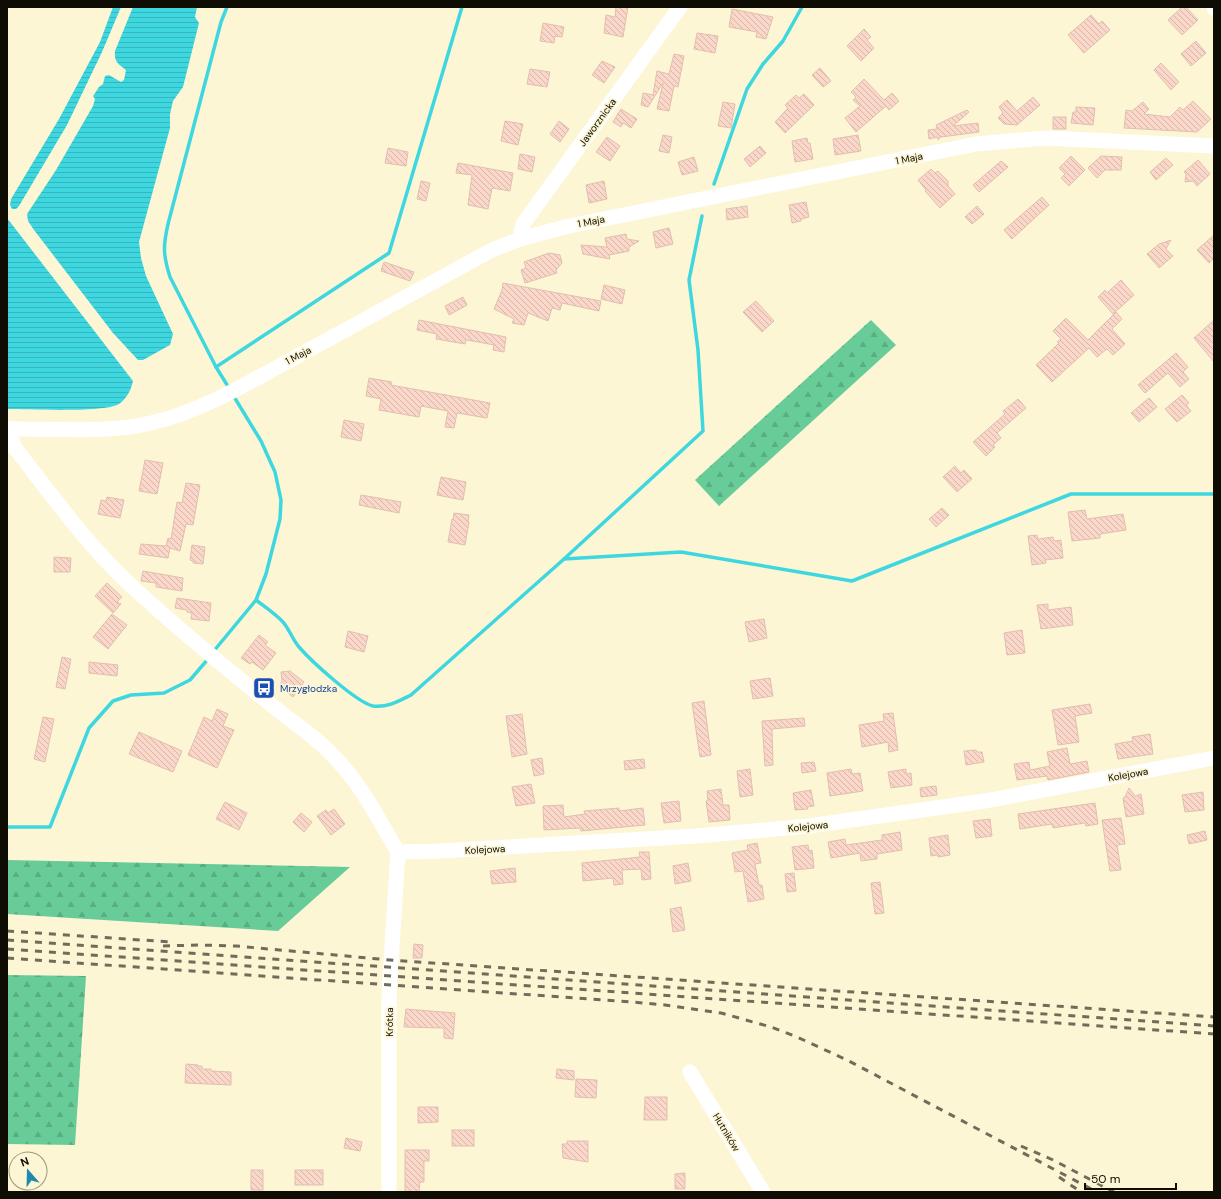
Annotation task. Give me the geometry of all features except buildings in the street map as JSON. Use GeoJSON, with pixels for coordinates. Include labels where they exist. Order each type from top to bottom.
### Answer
{"type":"FeatureCollection","features":[{"type":"Feature","properties":{"kind":"street","name":"Jaworznicka"},"geometry":{"type":"LineString","coordinates":[[520,239],[523,224],[680,7]]}},
{"type":"Feature","properties":{"kind":"street","name":"1 Maja"},"geometry":{"type":"LineString","coordinates":[[8,429],[86,429],[133,427],[169,419],[189,412],[248,383],[492,250],[520,239],[569,226],[976,144],[1046,138],[1214,146]]}},
{"type":"Feature","properties":{"kind":"street"},"geometry":{"type":"LineString","coordinates":[[8,429],[15,448],[77,528],[100,555],[136,591],[225,668],[329,751],[349,772],[358,784],[398,852]]}},
{"type":"Feature","properties":{"kind":"street","name":"Kolejowa"},"geometry":{"type":"LineString","coordinates":[[398,852],[440,851],[680,837],[809,826],[985,801],[1214,758]]}},
{"type":"Feature","properties":{"kind":"street","name":"Krótka"},"geometry":{"type":"LineString","coordinates":[[389,1192],[389,994],[398,852]]}},
{"type":"Feature","properties":{"kind":"street","name":"Hutników"},"geometry":{"type":"LineString","coordinates":[[690,1072],[763,1192]]}},
{"type":"Feature","properties":{"kind":"green space"},"geometry":{"type":"Polygon","coordinates":[[[871,320],[896,345],[719,506],[695,480],[871,320]]]}},
{"type":"Feature","properties":{"kind":"green space"},"geometry":{"type":"Polygon","coordinates":[[[7,860],[350,867],[278,931],[7,914],[7,860]]]}},
{"type":"Feature","properties":{"kind":"green space"},"geometry":{"type":"Polygon","coordinates":[[[7,975],[86,976],[75,1145],[7,1144],[7,975]]]}},
{"type":"Feature","properties":{"kind":"water"},"geometry":{"type":"Polygon","coordinates":[[[113,7],[121,7],[102,52],[67,125],[19,206],[16,209],[12,209],[10,205],[11,199],[59,119],[100,42],[113,7]]]}},
{"type":"Feature","properties":{"kind":"water"},"geometry":{"type":"Polygon","coordinates":[[[133,7],[197,7],[195,17],[199,23],[183,87],[173,101],[170,114],[170,128],[139,242],[141,258],[146,276],[173,334],[170,345],[143,360],[138,360],[113,333],[34,230],[28,221],[27,214],[56,170],[93,106],[95,99],[93,96],[103,84],[105,76],[109,75],[121,82],[124,80],[126,70],[117,62],[115,58],[115,51],[133,7]]]}},
{"type":"Feature","properties":{"kind":"water"},"geometry":{"type":"Polygon","coordinates":[[[7,218],[133,381],[128,394],[119,404],[111,407],[83,410],[7,409],[7,218]]]}},
{"type":"Feature","properties":{"kind":"waterway"},"geometry":{"type":"LineString","coordinates":[[227,7],[221,22],[168,224],[164,250],[170,277],[216,367],[229,388]]}},
{"type":"Feature","properties":{"kind":"waterway"},"geometry":{"type":"LineString","coordinates":[[216,367],[389,253],[462,7]]}},
{"type":"Feature","properties":{"kind":"waterway"},"geometry":{"type":"LineString","coordinates":[[714,184],[747,89],[763,64],[783,41],[802,7]]}},
{"type":"Feature","properties":{"kind":"waterway"},"geometry":{"type":"LineString","coordinates":[[256,600],[282,621],[297,644],[313,662],[345,689],[365,703],[373,706],[383,706],[393,704],[411,695],[564,559],[703,431],[698,350],[689,280],[702,216]]}},
{"type":"Feature","properties":{"kind":"waterway"},"geometry":{"type":"LineString","coordinates":[[213,652],[256,600],[266,574],[280,519],[281,500],[275,472],[261,441],[233,395]]}},
{"type":"Feature","properties":{"kind":"waterway"},"geometry":{"type":"LineString","coordinates":[[564,559],[681,552],[852,581],[1071,494],[1214,494]]}},
{"type":"Feature","properties":{"kind":"waterway"},"geometry":{"type":"LineString","coordinates":[[7,827],[50,827],[89,728],[113,701],[131,695],[164,693],[190,680],[208,659]]}},
{"type":"Feature","properties":{"kind":"railway"},"geometry":{"type":"LineString","coordinates":[[7,931],[171,942]]}},
{"type":"Feature","properties":{"kind":"railway"},"geometry":{"type":"LineString","coordinates":[[7,940],[1214,1026]]}},
{"type":"Feature","properties":{"kind":"railway"},"geometry":{"type":"LineString","coordinates":[[163,946],[236,946],[390,960],[1214,1017]]}},
{"type":"Feature","properties":{"kind":"railway"},"geometry":{"type":"LineString","coordinates":[[7,949],[1214,1034]]}},
{"type":"Feature","properties":{"kind":"railway"},"geometry":{"type":"LineString","coordinates":[[7,958],[632,1002],[721,1013],[771,1027],[847,1060],[1097,1192]]}},
{"type":"Feature","properties":{"kind":"railway"},"geometry":{"type":"LineString","coordinates":[[1021,1146],[1053,1160],[1114,1192]]}},
{"type":"Feature","properties":{"kind":"railway"},"geometry":{"type":"LineString","coordinates":[[1059,1177],[1081,1192]]}},
{"type":"Feature","properties":{"kind":"place","name":"Mrzygłodzka"},"geometry":{"type":"Point","coordinates":[264,688]}}]}
